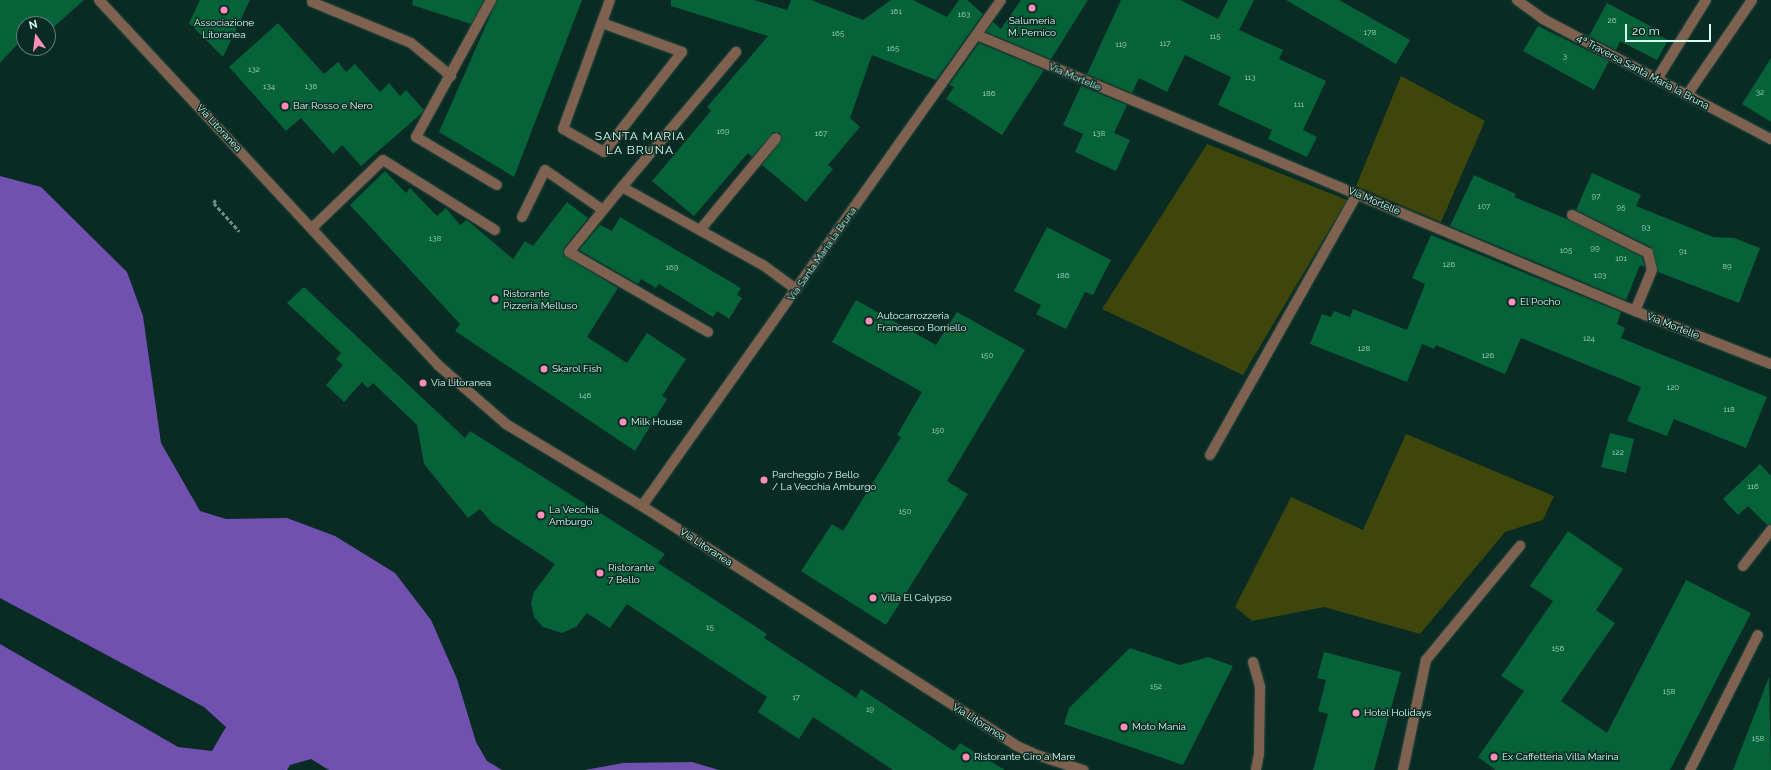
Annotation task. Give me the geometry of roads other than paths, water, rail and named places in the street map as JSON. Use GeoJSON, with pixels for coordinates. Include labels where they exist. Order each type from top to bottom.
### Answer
{"type":"FeatureCollection","features":[{"type":"Feature","properties":{"kind":"street","name":"Via Litoranea"},"geometry":{"type":"LineString","coordinates":[[99,0],[464,390],[506,424],[642,506],[1015,745],[1034,754],[1083,770]]}},
{"type":"Feature","properties":{"kind":"street"},"geometry":{"type":"LineString","coordinates":[[491,0],[451,76],[416,137],[497,185]]}},
{"type":"Feature","properties":{"kind":"street"},"geometry":{"type":"LineString","coordinates":[[602,23],[682,52],[604,152],[563,129],[610,0]]}},
{"type":"Feature","properties":{"kind":"street","name":"Via Santa Maria la Bruna"},"geometry":{"type":"LineString","coordinates":[[642,506],[978,35],[1001,0]]}},
{"type":"Feature","properties":{"kind":"street","name":"4ª Traversa Santa Maria la Bruna"},"geometry":{"type":"LineString","coordinates":[[1517,0],[1543,19],[1771,139]]}},
{"type":"Feature","properties":{"kind":"street"},"geometry":{"type":"LineString","coordinates":[[1657,79],[1706,0]]}},
{"type":"Feature","properties":{"kind":"street"},"geometry":{"type":"LineString","coordinates":[[1687,95],[1752,0]]}},
{"type":"Feature","properties":{"kind":"street"},"geometry":{"type":"LineString","coordinates":[[312,2],[411,43],[451,76]]}},
{"type":"Feature","properties":{"kind":"street","name":"Via Mortelle"},"geometry":{"type":"LineString","coordinates":[[978,35],[1635,311],[1771,364]]}},
{"type":"Feature","properties":{"kind":"street"},"geometry":{"type":"LineString","coordinates":[[708,332],[569,252],[736,52]]}},
{"type":"Feature","properties":{"kind":"street"},"geometry":{"type":"LineString","coordinates":[[700,230],[776,138]]}},
{"type":"Feature","properties":{"kind":"street"},"geometry":{"type":"LineString","coordinates":[[312,228],[383,160],[495,230]]}},
{"type":"Feature","properties":{"kind":"street"},"geometry":{"type":"LineString","coordinates":[[522,217],[545,170],[603,210]]}},
{"type":"Feature","properties":{"kind":"street"},"geometry":{"type":"LineString","coordinates":[[622,187],[763,265],[797,290]]}},
{"type":"Feature","properties":{"kind":"street"},"geometry":{"type":"LineString","coordinates":[[1210,455],[1357,194]]}},
{"type":"Feature","properties":{"kind":"street"},"geometry":{"type":"LineString","coordinates":[[1572,215],[1648,253],[1652,270],[1635,311]]}},
{"type":"Feature","properties":{"kind":"street"},"geometry":{"type":"LineString","coordinates":[[1743,566],[1771,530]]}},
{"type":"Feature","properties":{"kind":"street"},"geometry":{"type":"LineString","coordinates":[[1403,770],[1426,660],[1520,546]]}},
{"type":"Feature","properties":{"kind":"street"},"geometry":{"type":"LineString","coordinates":[[1690,770],[1758,635]]}},
{"type":"Feature","properties":{"kind":"street"},"geometry":{"type":"LineString","coordinates":[[1253,662],[1260,687],[1256,770]]}},
{"type":"Feature","properties":{"kind":"place","name":"Salumeria M. Pernico"},"geometry":{"type":"Point","coordinates":[1032,8]}},
{"type":"Feature","properties":{"kind":"place","name":"Associazione Litoranea"},"geometry":{"type":"Point","coordinates":[224,10]}},
{"type":"Feature","properties":{"kind":"place","name":"Bar Rosso e Nero"},"geometry":{"type":"Point","coordinates":[285,106]}},
{"type":"Feature","properties":{"kind":"place","name":"Ristorante Pizzeria Melluso"},"geometry":{"type":"Point","coordinates":[495,299]}},
{"type":"Feature","properties":{"kind":"place","name":"El Pocho"},"geometry":{"type":"Point","coordinates":[1512,302]}},
{"type":"Feature","properties":{"kind":"place","name":"Autocarrozzeria Francesco Borriello"},"geometry":{"type":"Point","coordinates":[869,321]}},
{"type":"Feature","properties":{"kind":"place","name":"Skarol Fish"},"geometry":{"type":"Point","coordinates":[544,369]}},
{"type":"Feature","properties":{"kind":"place","name":"Via Litoranea"},"geometry":{"type":"Point","coordinates":[423,383]}},
{"type":"Feature","properties":{"kind":"place","name":"Milk House"},"geometry":{"type":"Point","coordinates":[623,422]}},
{"type":"Feature","properties":{"kind":"place","name":"Parcheggio 7 Bello / La Vecchia Amburgo"},"geometry":{"type":"Point","coordinates":[764,480]}},
{"type":"Feature","properties":{"kind":"place","name":"La Vecchia Amburgo"},"geometry":{"type":"Point","coordinates":[541,515]}},
{"type":"Feature","properties":{"kind":"place","name":"Ristorante 7 Bello"},"geometry":{"type":"Point","coordinates":[600,573]}},
{"type":"Feature","properties":{"kind":"place","name":"Villa El Calypso"},"geometry":{"type":"Point","coordinates":[873,598]}},
{"type":"Feature","properties":{"kind":"place","name":"Hotel Holidays"},"geometry":{"type":"Point","coordinates":[1356,713]}},
{"type":"Feature","properties":{"kind":"place","name":"Moto Mania"},"geometry":{"type":"Point","coordinates":[1124,727]}},
{"type":"Feature","properties":{"kind":"place","name":"Ristorante Ciro a Mare"},"geometry":{"type":"Point","coordinates":[966,757]}},
{"type":"Feature","properties":{"kind":"place","name":"Ex Caffetteria Villa Marina"},"geometry":{"type":"Point","coordinates":[1494,757]}},
{"type":"Feature","properties":{"kind":"district","name":"SANTA MARIA LA BRUNA"},"geometry":{"type":"Point","coordinates":[640,144]}}]}
